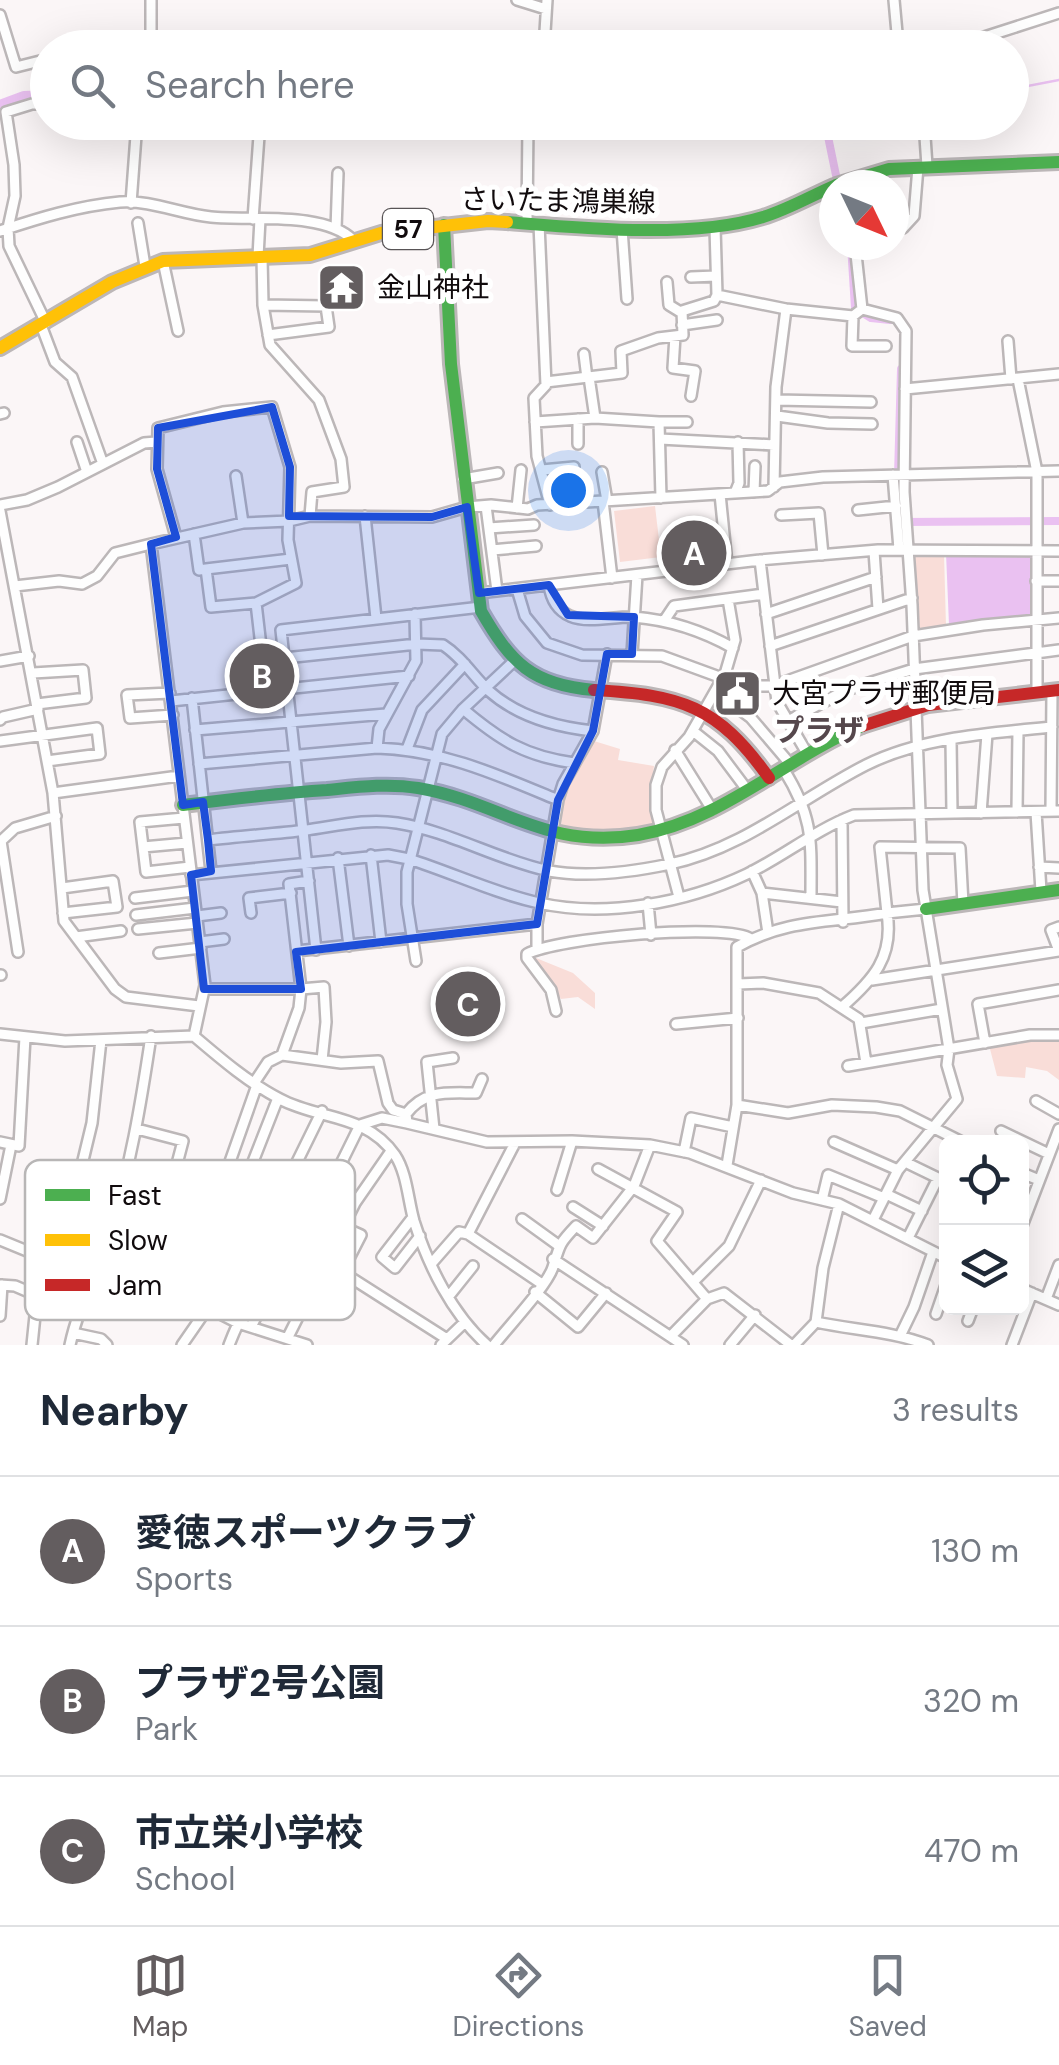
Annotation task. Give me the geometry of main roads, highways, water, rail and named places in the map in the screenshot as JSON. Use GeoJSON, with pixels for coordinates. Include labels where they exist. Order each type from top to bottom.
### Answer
{"type":"FeatureCollection","features":[{"type":"Feature","properties":{"kind":"waterway"},"geometry":{"type":"LineString","coordinates":[[1029,86],[1059,80]]}},
{"type":"Feature","properties":{"kind":"waterway"},"geometry":{"type":"LineString","coordinates":[[0,107],[30,98]]}},
{"type":"Feature","properties":{"kind":"waterway"},"geometry":{"type":"LineString","coordinates":[[829,140],[835,170]]}},
{"type":"Feature","properties":{"kind":"waterway"},"geometry":{"type":"LineString","coordinates":[[852,260],[855,308],[871,318],[890,320]]}},
{"type":"Feature","properties":{"kind":"waterway"},"geometry":{"type":"LineString","coordinates":[[901,369],[901,510]]}},
{"type":"Feature","properties":{"kind":"waterway"},"geometry":{"type":"LineString","coordinates":[[904,522],[1059,521]]}},
{"type":"Feature","properties":{"kind":"place","name":"金山神社"},"geometry":{"type":"Point","coordinates":[342,287]}},
{"type":"Feature","properties":{"kind":"place","name":"愛徳スポーツクラブ"},"geometry":{"type":"Point","coordinates":[694,553]}},
{"type":"Feature","properties":{"kind":"place","name":"プラザ2号公園"},"geometry":{"type":"Point","coordinates":[262,676]}},
{"type":"Feature","properties":{"kind":"place","name":"大宮プラザ郵便局"},"geometry":{"type":"Point","coordinates":[737,693]}},
{"type":"Feature","properties":{"kind":"place","name":"市立栄小学校"},"geometry":{"type":"Point","coordinates":[468,1004]}},
{"type":"Feature","properties":{"kind":"district","name":"プラザ"},"geometry":{"type":"Point","coordinates":[819,730]}}]}
